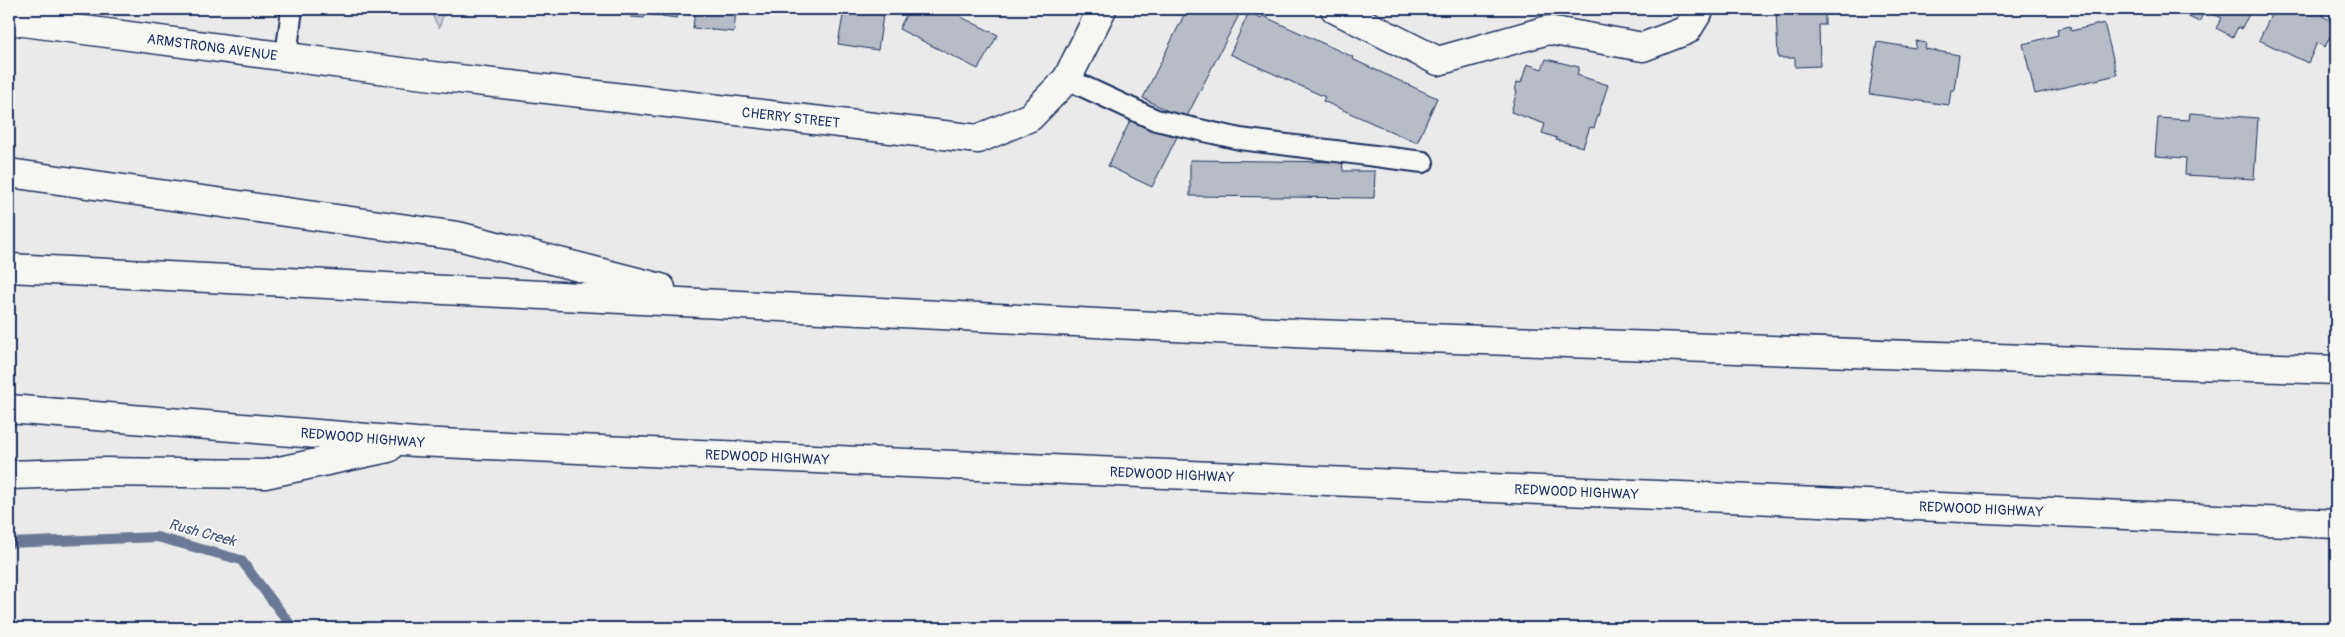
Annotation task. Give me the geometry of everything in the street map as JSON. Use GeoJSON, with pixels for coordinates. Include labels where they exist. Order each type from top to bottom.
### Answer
{"type":"FeatureCollection","features":[{"type":"Feature","properties":{"kind":"main road","name":"CHERRY STREET"},"geometry":{"type":"LineString","coordinates":[[416,74],[978,139],[1030,116],[1067,79],[1102,9]]}},
{"type":"Feature","properties":{"kind":"main road"},"geometry":{"type":"LineString","coordinates":[[1335,9],[1438,61],[1548,30],[1643,47],[1687,30],[1700,9]]}},
{"type":"Feature","properties":{"kind":"main road","name":"ARMSTRONG AVENUE"},"geometry":{"type":"LineString","coordinates":[[9,20],[48,17],[286,56],[416,74]]}},
{"type":"Feature","properties":{"kind":"main road"},"geometry":{"type":"LineString","coordinates":[[9,173],[458,236],[718,303]]}},
{"type":"Feature","properties":{"kind":"main road"},"geometry":{"type":"LineString","coordinates":[[9,268],[1314,334],[2336,370]]}},
{"type":"Feature","properties":{"kind":"main road","name":"REDWOOD HIGHWAY"},"geometry":{"type":"LineString","coordinates":[[9,409],[416,442],[2336,524]]}},
{"type":"Feature","properties":{"kind":"main road"},"geometry":{"type":"LineString","coordinates":[[9,474],[102,472],[265,474],[416,442]]}},
{"type":"Feature","properties":{"kind":"lane"},"geometry":{"type":"LineString","coordinates":[[286,56],[292,9]]}},
{"type":"Feature","properties":{"kind":"lane"},"geometry":{"type":"LineString","coordinates":[[1067,79],[1156,120],[1240,139],[1423,162]]}},
{"type":"Feature","properties":{"kind":"shaded area"},"geometry":{"type":"Polygon","coordinates":[[[429,9],[445,9],[439,28],[429,9]]]}},
{"type":"Feature","properties":{"kind":"building"},"geometry":{"type":"Polygon","coordinates":[[[597,9],[678,9],[677,18],[646,14],[644,18],[631,17],[632,14],[597,9]]]}},
{"type":"Feature","properties":{"kind":"building"},"geometry":{"type":"Polygon","coordinates":[[[695,9],[736,9],[734,32],[693,28],[695,9]]]}},
{"type":"Feature","properties":{"kind":"building"},"geometry":{"type":"Polygon","coordinates":[[[835,9],[884,9],[878,50],[838,44],[844,10],[835,9]]]}},
{"type":"Feature","properties":{"kind":"building"},"geometry":{"type":"Polygon","coordinates":[[[909,9],[965,9],[961,17],[998,35],[978,69],[899,29],[909,9]]]}},
{"type":"Feature","properties":{"kind":"building"},"geometry":{"type":"Polygon","coordinates":[[[1187,9],[1242,9],[1185,120],[1143,98],[1187,9]]]}},
{"type":"Feature","properties":{"kind":"building"},"geometry":{"type":"Polygon","coordinates":[[[1776,9],[1825,9],[1825,25],[1819,25],[1820,66],[1795,67],[1795,58],[1778,58],[1776,9]]]}},
{"type":"Feature","properties":{"kind":"building"},"geometry":{"type":"Polygon","coordinates":[[[2173,9],[2252,9],[2241,29],[2238,27],[2233,37],[2216,28],[2222,18],[2205,10],[2199,22],[2173,9]]]}},
{"type":"Feature","properties":{"kind":"building"},"geometry":{"type":"Polygon","coordinates":[[[2274,9],[2325,9],[2322,16],[2336,23],[2325,47],[2317,43],[2308,63],[2259,40],[2274,9]]]}},
{"type":"Feature","properties":{"kind":"building"},"geometry":{"type":"Polygon","coordinates":[[[1249,12],[1261,18],[1263,16],[1353,57],[1352,59],[1437,98],[1417,143],[1323,101],[1325,97],[1230,54],[1249,12]]]}},
{"type":"Feature","properties":{"kind":"building"},"geometry":{"type":"Polygon","coordinates":[[[2104,23],[2117,75],[2035,94],[2023,44],[2058,35],[2057,29],[2070,26],[2071,31],[2104,23]]]}},
{"type":"Feature","properties":{"kind":"building"},"geometry":{"type":"Polygon","coordinates":[[[1916,41],[1926,43],[1925,49],[1959,55],[1954,90],[1951,90],[1949,105],[1869,94],[1877,42],[1915,48],[1916,41]]]}},
{"type":"Feature","properties":{"kind":"building"},"geometry":{"type":"Polygon","coordinates":[[[1546,59],[1579,67],[1577,75],[1608,85],[1594,128],[1590,127],[1583,147],[1556,140],[1557,138],[1542,133],[1545,124],[1511,112],[1517,91],[1515,90],[1517,82],[1521,83],[1527,64],[1542,69],[1546,59]]]}},
{"type":"Feature","properties":{"kind":"building"},"geometry":{"type":"Polygon","coordinates":[[[2190,113],[2258,118],[2254,179],[2185,175],[2186,158],[2155,156],[2158,118],[2189,120],[2190,113]]]}},
{"type":"Feature","properties":{"kind":"building"},"geometry":{"type":"Polygon","coordinates":[[[1133,115],[1177,137],[1152,187],[1108,166],[1133,115]]]}},
{"type":"Feature","properties":{"kind":"building"},"geometry":{"type":"Polygon","coordinates":[[[1190,160],[1342,162],[1343,171],[1375,171],[1374,198],[1190,196],[1190,160]]]}},
{"type":"Feature","properties":{"kind":"waterway","name":"Rush Creek"},"geometry":{"type":"LineString","coordinates":[[9,543],[157,537],[241,560],[293,628]]}}]}
